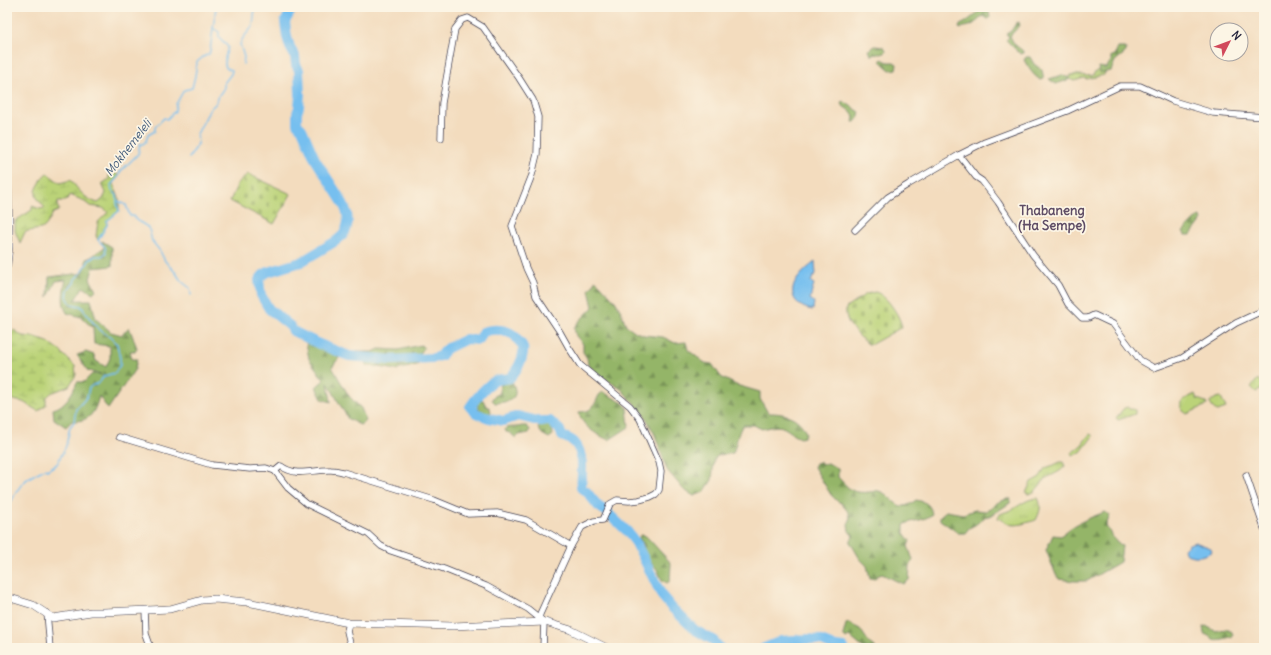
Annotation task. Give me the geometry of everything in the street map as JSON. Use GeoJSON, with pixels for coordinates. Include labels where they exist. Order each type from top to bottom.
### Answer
{"type":"FeatureCollection","features":[{"type":"Feature","properties":{"kind":"street"},"geometry":{"type":"LineString","coordinates":[[441,138],[442,103],[455,29],[462,20],[468,18],[483,27],[533,100],[538,117],[537,154],[532,175],[512,226],[526,268],[533,283],[536,296],[580,365],[594,378],[622,398],[640,419],[659,462],[661,471],[659,490],[656,494],[650,498],[638,500],[617,500],[610,504],[603,520],[594,521],[582,527],[571,546],[540,614],[542,620],[543,648]]}},
{"type":"Feature","properties":{"kind":"street"},"geometry":{"type":"LineString","coordinates":[[855,230],[888,197],[959,155],[985,142],[1067,112],[1120,86],[1140,86],[1173,101],[1213,113],[1264,117]]}},
{"type":"Feature","properties":{"kind":"street"},"geometry":{"type":"LineString","coordinates":[[7,122],[9,210],[9,246],[7,265]]}},
{"type":"Feature","properties":{"kind":"street"},"geometry":{"type":"LineString","coordinates":[[959,155],[976,177],[982,180],[1033,255],[1058,285],[1068,304],[1082,318],[1088,318],[1094,315],[1113,324],[1140,360],[1154,368],[1182,358],[1236,323],[1264,310]]}},
{"type":"Feature","properties":{"kind":"street"},"geometry":{"type":"LineString","coordinates":[[120,437],[212,465],[250,469],[266,468],[275,471],[288,488],[307,504],[368,534],[381,546],[486,586],[528,609],[542,620],[571,630],[607,648]]}},
{"type":"Feature","properties":{"kind":"street"},"geometry":{"type":"LineString","coordinates":[[275,471],[281,466],[288,472],[330,470],[344,472],[434,500],[468,514],[497,513],[526,520],[571,546]]}},
{"type":"Feature","properties":{"kind":"street"},"geometry":{"type":"LineString","coordinates":[[1246,475],[1264,528]]}},
{"type":"Feature","properties":{"kind":"street"},"geometry":{"type":"LineString","coordinates":[[7,597],[32,605],[53,618],[91,612],[170,609],[202,600],[215,599],[247,602],[349,623],[460,626],[542,620]]}},
{"type":"Feature","properties":{"kind":"street"},"geometry":{"type":"LineString","coordinates":[[145,610],[146,634],[151,648]]}},
{"type":"Feature","properties":{"kind":"street"},"geometry":{"type":"LineString","coordinates":[[47,613],[50,648]]}},
{"type":"Feature","properties":{"kind":"street"},"geometry":{"type":"LineString","coordinates":[[349,623],[347,631],[351,648]]}},
{"type":"Feature","properties":{"kind":"green space"},"geometry":{"type":"Polygon","coordinates":[[[982,9],[989,12],[990,18],[988,19],[983,16],[972,25],[959,28],[960,25],[982,9]]]}},
{"type":"Feature","properties":{"kind":"green space"},"geometry":{"type":"Polygon","coordinates":[[[1019,22],[1020,25],[1010,36],[1014,44],[1023,51],[1023,53],[1020,54],[1006,40],[1009,37],[1006,34],[1011,31],[1016,23],[1019,22]]]}},
{"type":"Feature","properties":{"kind":"green space"},"geometry":{"type":"Polygon","coordinates":[[[875,46],[884,47],[886,50],[885,53],[871,55],[869,50],[875,46]]]}},
{"type":"Feature","properties":{"kind":"green space"},"geometry":{"type":"Polygon","coordinates":[[[1118,48],[1126,49],[1126,52],[1115,61],[1111,71],[1099,73],[1098,67],[1106,68],[1111,61],[1111,56],[1114,55],[1118,48]]]}},
{"type":"Feature","properties":{"kind":"green space"},"geometry":{"type":"Polygon","coordinates":[[[1026,57],[1030,57],[1034,64],[1042,70],[1044,79],[1038,79],[1031,72],[1024,60],[1026,57]]]}},
{"type":"Feature","properties":{"kind":"green space"},"geometry":{"type":"Polygon","coordinates":[[[882,59],[897,64],[896,69],[890,70],[880,61],[882,59]]]}},
{"type":"Feature","properties":{"kind":"green space"},"geometry":{"type":"Polygon","coordinates":[[[1099,70],[1100,72],[1105,72],[1104,75],[1074,81],[1070,79],[1068,80],[1071,75],[1092,76],[1099,70]]]}},
{"type":"Feature","properties":{"kind":"green space"},"geometry":{"type":"Polygon","coordinates":[[[1062,75],[1069,78],[1068,80],[1056,84],[1049,79],[1062,75]]]}},
{"type":"Feature","properties":{"kind":"green space"},"geometry":{"type":"Polygon","coordinates":[[[843,101],[860,112],[859,117],[855,122],[853,122],[854,117],[852,114],[841,103],[843,101]]]}},
{"type":"Feature","properties":{"kind":"green space"},"geometry":{"type":"Polygon","coordinates":[[[112,171],[119,176],[113,183],[119,198],[119,211],[107,221],[107,225],[98,240],[96,236],[98,222],[108,212],[103,208],[90,206],[82,200],[70,195],[65,201],[58,201],[58,211],[53,213],[43,228],[25,232],[20,243],[15,231],[15,221],[32,210],[32,206],[40,209],[45,208],[36,196],[36,191],[44,175],[47,173],[60,183],[71,180],[79,191],[86,197],[98,203],[103,199],[106,193],[102,184],[109,179],[109,174],[112,171]]]}},
{"type":"Feature","properties":{"kind":"green space"},"geometry":{"type":"Polygon","coordinates":[[[248,174],[291,194],[274,224],[230,201],[238,183],[248,174]]]}},
{"type":"Feature","properties":{"kind":"green space"},"geometry":{"type":"Polygon","coordinates":[[[1201,217],[1202,220],[1191,235],[1185,235],[1183,231],[1193,221],[1201,217]]]}},
{"type":"Feature","properties":{"kind":"green space"},"geometry":{"type":"Polygon","coordinates":[[[102,241],[112,247],[112,266],[93,268],[90,279],[96,290],[93,293],[83,287],[75,300],[91,300],[96,319],[111,332],[122,335],[129,327],[137,348],[135,352],[130,351],[132,359],[137,359],[135,369],[108,409],[99,396],[94,411],[88,417],[84,420],[72,421],[66,427],[54,419],[53,409],[57,408],[68,399],[77,382],[84,382],[92,374],[101,374],[88,371],[77,355],[86,352],[94,355],[96,361],[106,367],[110,358],[110,346],[94,344],[93,328],[81,317],[67,313],[63,297],[66,280],[56,281],[48,297],[49,277],[83,273],[86,265],[86,259],[104,248],[102,241]]]}},
{"type":"Feature","properties":{"kind":"green space"},"geometry":{"type":"Polygon","coordinates":[[[595,280],[615,301],[620,309],[626,325],[636,332],[644,335],[663,337],[675,343],[686,342],[688,350],[705,363],[712,364],[721,377],[736,385],[760,392],[760,399],[768,413],[786,415],[800,423],[806,433],[804,437],[800,438],[779,426],[762,429],[753,425],[743,425],[738,435],[733,453],[719,455],[714,459],[712,480],[704,492],[694,496],[684,490],[667,470],[655,435],[644,414],[621,389],[601,376],[588,365],[587,358],[583,352],[583,344],[576,336],[574,328],[593,307],[589,290],[594,284],[595,280]]]}},
{"type":"Feature","properties":{"kind":"green space"},"geometry":{"type":"Polygon","coordinates":[[[875,292],[884,297],[892,306],[901,322],[902,327],[872,344],[868,344],[852,329],[847,319],[846,308],[866,294],[875,292]]]}},
{"type":"Feature","properties":{"kind":"green space"},"geometry":{"type":"Polygon","coordinates":[[[14,330],[22,336],[33,337],[48,342],[59,350],[75,366],[76,375],[69,386],[51,393],[46,398],[46,405],[38,411],[23,402],[13,400],[7,395],[9,334],[14,330]]]}},
{"type":"Feature","properties":{"kind":"green space"},"geometry":{"type":"Polygon","coordinates":[[[306,342],[330,350],[339,358],[332,367],[349,396],[361,408],[366,421],[360,425],[348,419],[328,383],[331,402],[322,399],[316,387],[324,380],[309,359],[306,342]]]}},
{"type":"Feature","properties":{"kind":"green space"},"geometry":{"type":"Polygon","coordinates":[[[421,345],[424,348],[419,355],[421,362],[417,365],[397,370],[366,365],[366,361],[368,360],[369,356],[355,354],[356,352],[373,352],[379,349],[398,350],[421,345]]]}},
{"type":"Feature","properties":{"kind":"green space"},"geometry":{"type":"Polygon","coordinates":[[[1258,379],[1264,385],[1264,388],[1256,392],[1251,387],[1258,379]]]}},
{"type":"Feature","properties":{"kind":"green space"},"geometry":{"type":"Polygon","coordinates":[[[512,381],[515,391],[513,398],[506,402],[495,403],[492,400],[493,397],[500,393],[500,385],[512,381]]]}},
{"type":"Feature","properties":{"kind":"green space"},"geometry":{"type":"Polygon","coordinates":[[[603,392],[623,403],[627,407],[629,427],[609,440],[595,433],[586,426],[580,417],[579,412],[590,410],[599,395],[603,392]]]}},
{"type":"Feature","properties":{"kind":"green space"},"geometry":{"type":"Polygon","coordinates":[[[1195,394],[1197,399],[1206,402],[1207,405],[1187,414],[1182,410],[1181,405],[1183,400],[1195,394]]]}},
{"type":"Feature","properties":{"kind":"green space"},"geometry":{"type":"Polygon","coordinates":[[[1221,397],[1226,408],[1218,411],[1215,410],[1210,402],[1221,397]]]}},
{"type":"Feature","properties":{"kind":"green space"},"geometry":{"type":"Polygon","coordinates":[[[477,400],[483,400],[486,406],[490,408],[491,412],[488,415],[479,409],[476,403],[477,400]]]}},
{"type":"Feature","properties":{"kind":"green space"},"geometry":{"type":"Polygon","coordinates":[[[1128,407],[1135,410],[1135,414],[1118,420],[1116,418],[1124,408],[1128,407]]]}},
{"type":"Feature","properties":{"kind":"green space"},"geometry":{"type":"Polygon","coordinates":[[[544,423],[549,424],[552,428],[553,435],[549,438],[542,434],[538,428],[539,425],[544,423]]]}},
{"type":"Feature","properties":{"kind":"green space"},"geometry":{"type":"Polygon","coordinates":[[[527,426],[530,430],[529,433],[519,435],[516,438],[510,433],[506,432],[505,429],[518,427],[527,426]]]}},
{"type":"Feature","properties":{"kind":"green space"},"geometry":{"type":"Polygon","coordinates":[[[1090,434],[1093,436],[1081,452],[1073,455],[1071,454],[1082,444],[1090,434]]]}},
{"type":"Feature","properties":{"kind":"green space"},"geometry":{"type":"Polygon","coordinates":[[[820,462],[821,465],[828,463],[838,469],[838,477],[851,490],[859,492],[879,491],[884,493],[900,506],[904,506],[916,500],[929,506],[932,514],[929,517],[904,525],[904,533],[910,541],[908,546],[913,560],[910,566],[909,580],[903,584],[882,574],[877,576],[875,579],[870,578],[867,566],[860,559],[850,542],[853,536],[849,531],[849,513],[841,503],[831,495],[814,467],[816,463],[820,462]]]}},
{"type":"Feature","properties":{"kind":"green space"},"geometry":{"type":"Polygon","coordinates":[[[1063,462],[1065,466],[1063,468],[1044,480],[1034,492],[1028,494],[1026,493],[1031,482],[1040,477],[1045,468],[1063,462]]]}},
{"type":"Feature","properties":{"kind":"green space"},"geometry":{"type":"Polygon","coordinates":[[[1038,498],[1040,509],[1036,520],[1012,525],[998,518],[1002,513],[1027,501],[1038,498]]]}},
{"type":"Feature","properties":{"kind":"green space"},"geometry":{"type":"Polygon","coordinates":[[[1011,499],[1010,503],[992,515],[985,517],[969,528],[965,533],[958,533],[940,520],[940,516],[946,511],[963,514],[975,510],[986,511],[992,508],[995,504],[1011,499]]]}},
{"type":"Feature","properties":{"kind":"green space"},"geometry":{"type":"Polygon","coordinates":[[[1105,512],[1110,515],[1106,526],[1113,538],[1122,546],[1120,562],[1087,581],[1059,579],[1046,550],[1053,535],[1061,536],[1087,519],[1105,512]]]}},
{"type":"Feature","properties":{"kind":"green space"},"geometry":{"type":"Polygon","coordinates":[[[640,535],[646,536],[671,563],[670,581],[667,583],[662,580],[657,569],[646,559],[643,544],[639,538],[640,535]]]}},
{"type":"Feature","properties":{"kind":"green space"},"geometry":{"type":"Polygon","coordinates":[[[848,623],[860,629],[870,644],[876,648],[863,648],[849,636],[846,638],[843,635],[846,624],[848,623]]]}},
{"type":"Feature","properties":{"kind":"green space"},"geometry":{"type":"Polygon","coordinates":[[[1206,626],[1215,631],[1226,629],[1232,632],[1233,636],[1215,640],[1204,634],[1203,627],[1206,626]]]}},
{"type":"Feature","properties":{"kind":"water"},"geometry":{"type":"Polygon","coordinates":[[[815,262],[816,274],[811,282],[814,284],[810,299],[814,302],[813,310],[804,307],[796,301],[793,296],[793,290],[797,279],[815,262]]]}},
{"type":"Feature","properties":{"kind":"water"},"geometry":{"type":"Polygon","coordinates":[[[1195,542],[1211,548],[1212,551],[1206,555],[1199,556],[1192,556],[1185,553],[1184,549],[1189,544],[1195,542]]]}},
{"type":"Feature","properties":{"kind":"waterway","name":"Mokhemeleli"},"geometry":{"type":"LineString","coordinates":[[7,507],[21,485],[27,479],[38,472],[45,469],[47,470],[57,464],[66,446],[70,427],[74,422],[76,409],[87,397],[89,388],[99,383],[104,376],[115,373],[120,365],[117,344],[100,330],[81,306],[71,304],[67,297],[68,290],[90,259],[95,256],[102,256],[106,253],[105,247],[98,240],[107,225],[107,221],[119,211],[117,195],[112,191],[111,185],[119,176],[120,172],[138,154],[140,144],[143,144],[146,141],[148,135],[155,131],[155,127],[164,118],[167,119],[175,111],[176,104],[184,90],[192,88],[197,62],[209,54],[210,51],[216,7]]}},
{"type":"Feature","properties":{"kind":"waterway"},"geometry":{"type":"LineString","coordinates":[[243,64],[244,57],[240,44],[253,26],[255,7]]}},
{"type":"Feature","properties":{"kind":"waterway"},"geometry":{"type":"LineString","coordinates":[[293,7],[285,22],[287,37],[299,70],[300,94],[297,124],[302,129],[315,159],[343,203],[347,213],[348,222],[343,235],[336,241],[301,262],[268,272],[263,275],[259,280],[261,295],[269,309],[290,326],[293,331],[319,344],[349,356],[391,360],[433,358],[441,356],[446,349],[466,339],[479,340],[483,332],[500,330],[513,334],[523,346],[522,357],[518,367],[510,378],[497,380],[490,384],[470,407],[476,413],[485,417],[503,421],[518,416],[538,421],[550,421],[560,430],[562,436],[574,442],[578,447],[581,458],[581,488],[587,492],[598,506],[607,512],[627,531],[636,543],[662,596],[672,608],[695,630],[713,640],[720,648]]}},
{"type":"Feature","properties":{"kind":"waterway"},"geometry":{"type":"LineString","coordinates":[[189,158],[198,144],[197,134],[210,109],[216,103],[217,98],[224,88],[224,83],[231,74],[232,70],[226,68],[225,65],[225,57],[228,47],[219,37],[219,32],[213,28]]}},
{"type":"Feature","properties":{"kind":"waterway"},"geometry":{"type":"LineString","coordinates":[[118,201],[126,205],[130,216],[133,216],[136,220],[149,229],[152,241],[160,251],[165,261],[181,281],[190,288],[191,295]]}},
{"type":"Feature","properties":{"kind":"waterway"},"geometry":{"type":"LineString","coordinates":[[764,648],[781,641],[808,639],[819,640],[836,647],[844,648]]}},
{"type":"Feature","properties":{"kind":"district","name":"Thabaneng (Ha Sempe)"},"geometry":{"type":"Point","coordinates":[1052,218]}}]}
